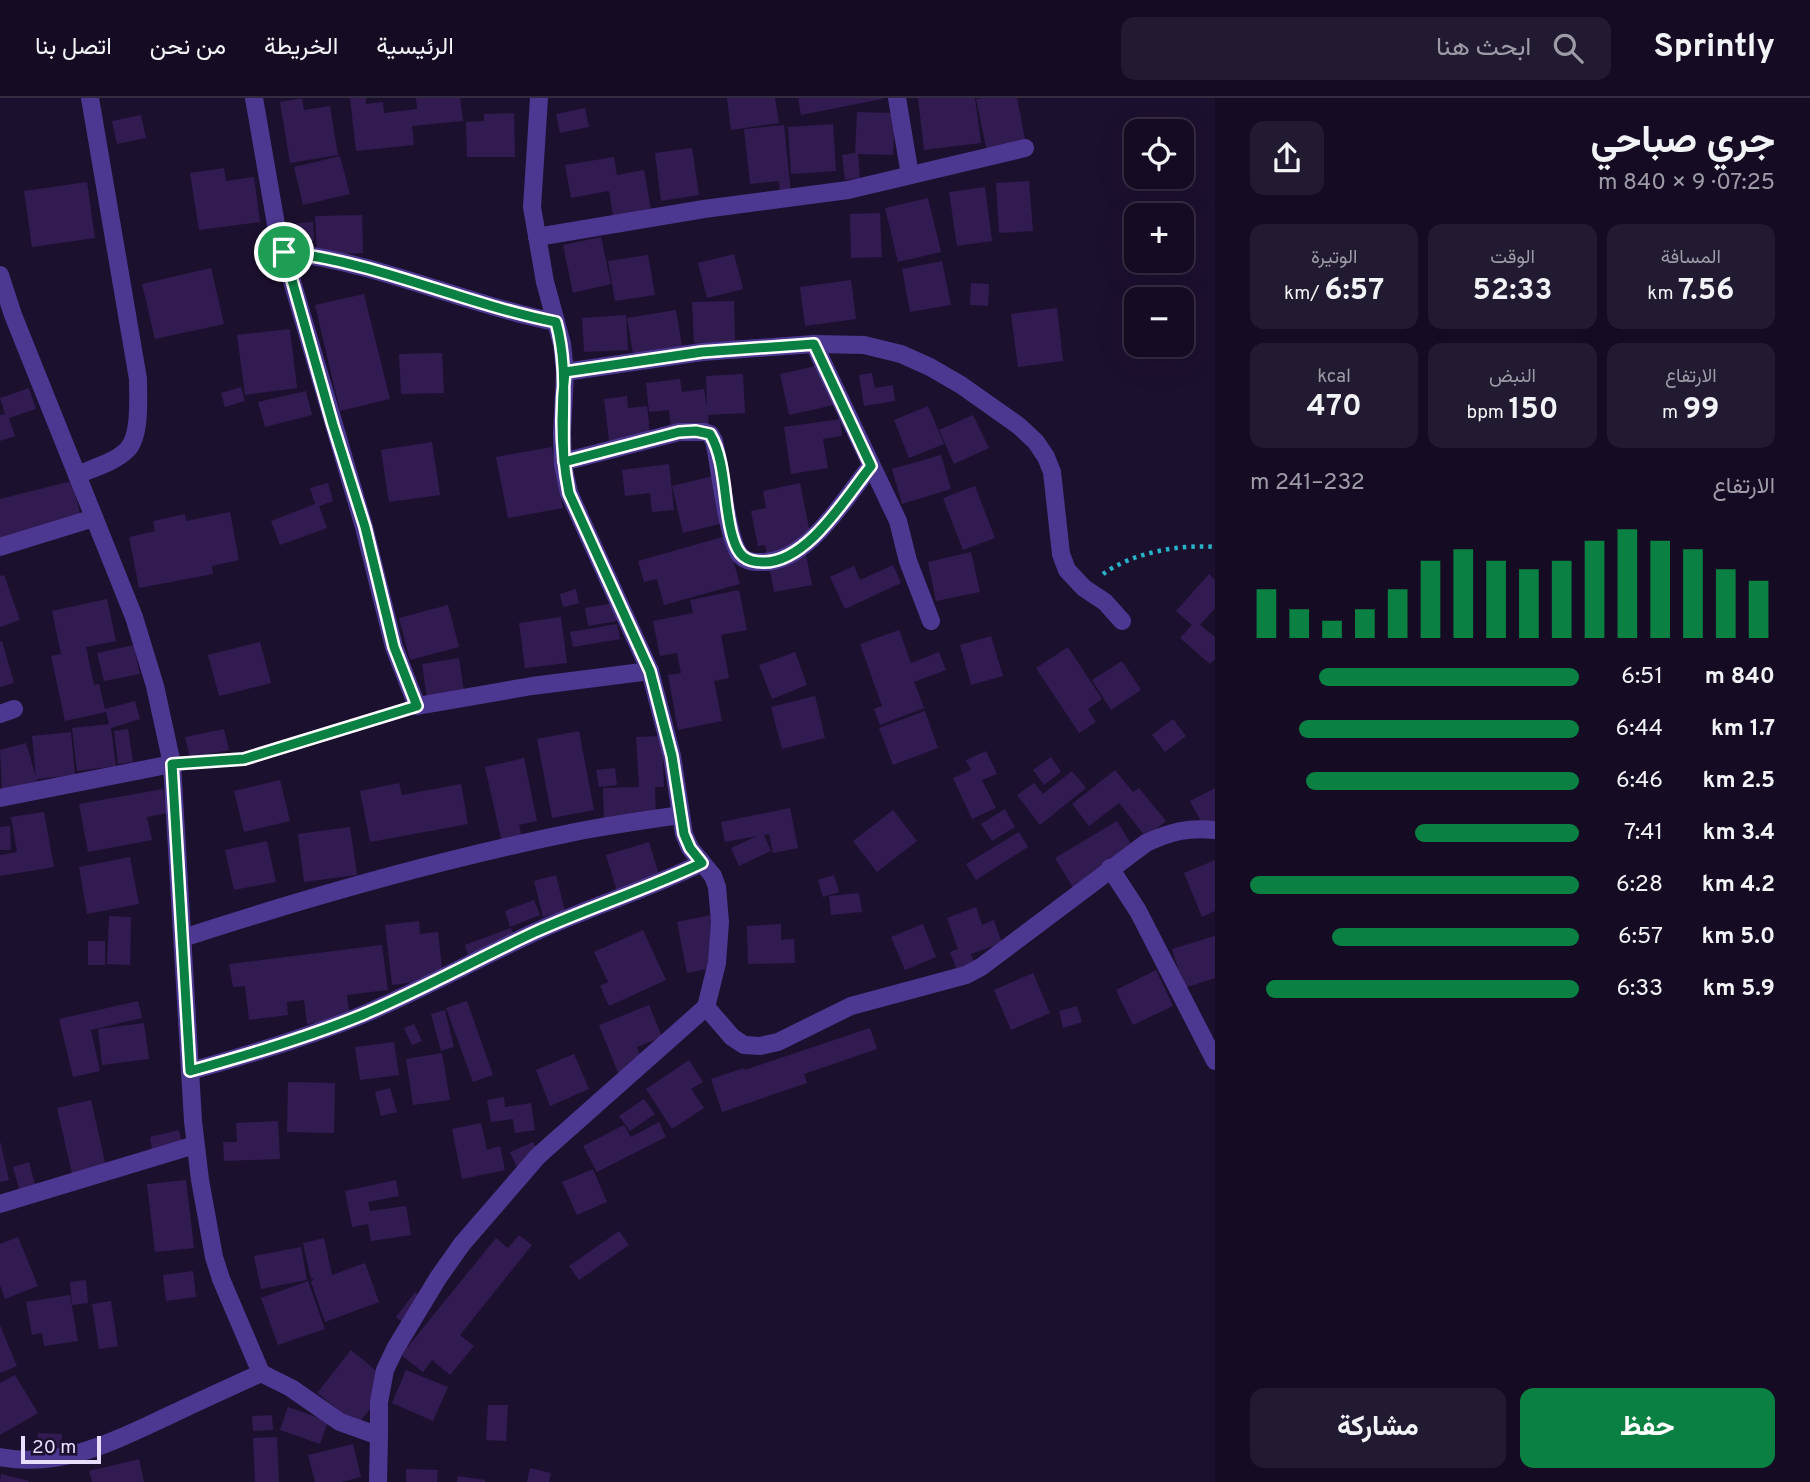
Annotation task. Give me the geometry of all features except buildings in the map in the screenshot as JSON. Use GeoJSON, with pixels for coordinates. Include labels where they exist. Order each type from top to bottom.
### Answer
{"type":"FeatureCollection","features":[{"type":"Feature","properties":{"kind":"street"},"geometry":{"type":"LineString","coordinates":[[77,475],[114,459],[129,449],[135,435],[138,413],[138,379],[90,98]]}},
{"type":"Feature","properties":{"kind":"street"},"geometry":{"type":"LineString","coordinates":[[254,98],[271,201],[284,252],[365,527],[394,647],[417,706],[532,686],[650,671]]}},
{"type":"Feature","properties":{"kind":"street"},"geometry":{"type":"LineString","coordinates":[[378,1482],[379,1402],[385,1370],[431,1290],[462,1244],[538,1156],[706,1007],[717,963],[719,901],[713,876],[690,848],[684,834],[672,756],[650,671],[569,493],[562,433],[565,372],[562,344],[545,282],[532,207],[539,98]]}},
{"type":"Feature","properties":{"kind":"street"},"geometry":{"type":"LineString","coordinates":[[897,98],[910,175]]}},
{"type":"Feature","properties":{"kind":"street"},"geometry":{"type":"LineString","coordinates":[[537,237],[704,209],[848,190],[1025,148]]}},
{"type":"Feature","properties":{"kind":"street"},"geometry":{"type":"LineString","coordinates":[[284,252],[316,255],[350,263],[477,303],[556,322]]}},
{"type":"Feature","properties":{"kind":"street"},"geometry":{"type":"LineString","coordinates":[[0,275],[13,315],[134,617],[155,686],[172,764],[195,1145],[217,1268],[261,1373],[291,1388],[340,1422],[379,1436]]}},
{"type":"Feature","properties":{"kind":"street"},"geometry":{"type":"LineString","coordinates":[[565,372],[702,352],[814,344],[864,345],[901,354],[961,385],[1019,426],[1036,442],[1046,457],[1054,488],[1061,554],[1067,570],[1084,589],[1105,602],[1122,621]]}},
{"type":"Feature","properties":{"kind":"street"},"geometry":{"type":"LineString","coordinates":[[814,344],[898,521],[908,561],[931,621]]}},
{"type":"Feature","properties":{"kind":"street"},"geometry":{"type":"LineString","coordinates":[[564,462],[679,432],[710,434],[719,460],[733,538],[741,556],[751,562],[768,562],[790,554],[808,543],[824,528],[871,466]]}},
{"type":"Feature","properties":{"kind":"street"},"geometry":{"type":"LineString","coordinates":[[0,547],[94,518]]}},
{"type":"Feature","properties":{"kind":"street"},"geometry":{"type":"LineString","coordinates":[[0,798],[172,764]]}},
{"type":"Feature","properties":{"kind":"street"},"geometry":{"type":"LineString","coordinates":[[183,938],[295,901],[472,855],[577,831],[681,815]]}},
{"type":"Feature","properties":{"kind":"street"},"geometry":{"type":"LineString","coordinates":[[706,1007],[732,1037],[744,1045],[760,1046],[778,1042],[851,1006],[966,975],[981,967],[1146,843],[1171,831],[1197,828],[1215,830]]}},
{"type":"Feature","properties":{"kind":"street"},"geometry":{"type":"LineString","coordinates":[[190,1071],[294,1040],[360,1016],[557,923],[645,889],[702,863]]}},
{"type":"Feature","properties":{"kind":"street"},"geometry":{"type":"LineString","coordinates":[[1110,868],[1138,911],[1215,1061]]}},
{"type":"Feature","properties":{"kind":"street"},"geometry":{"type":"LineString","coordinates":[[0,1204],[195,1145]]}},
{"type":"Feature","properties":{"kind":"street"},"geometry":{"type":"LineString","coordinates":[[0,1457],[37,1460],[78,1455],[113,1442],[261,1373]]}},
{"type":"Feature","properties":{"kind":"path"},"geometry":{"type":"LineString","coordinates":[[1084,589],[1130,558],[1197,545],[1215,547]]}},
{"type":"Feature","properties":{"kind":"path"},"geometry":{"type":"LineString","coordinates":[[172,764],[244,759],[417,706]]}},
{"type":"Feature","properties":{"kind":"route"},"geometry":{"type":"LineString","coordinates":[[284,252],[316,255],[350,263],[477,303],[556,322],[565,372],[562,393],[562,433],[564,462],[679,432],[710,434],[719,460],[733,538],[741,556],[751,562],[768,562],[790,554],[808,543],[824,528],[871,466],[814,344],[702,352],[565,372],[562,433],[564,465],[569,493],[650,671],[672,756],[684,834],[690,848],[702,863],[645,889],[533,933],[360,1016],[294,1040],[190,1071],[172,764],[244,759],[417,706],[394,647],[365,527],[284,252]]}}]}
